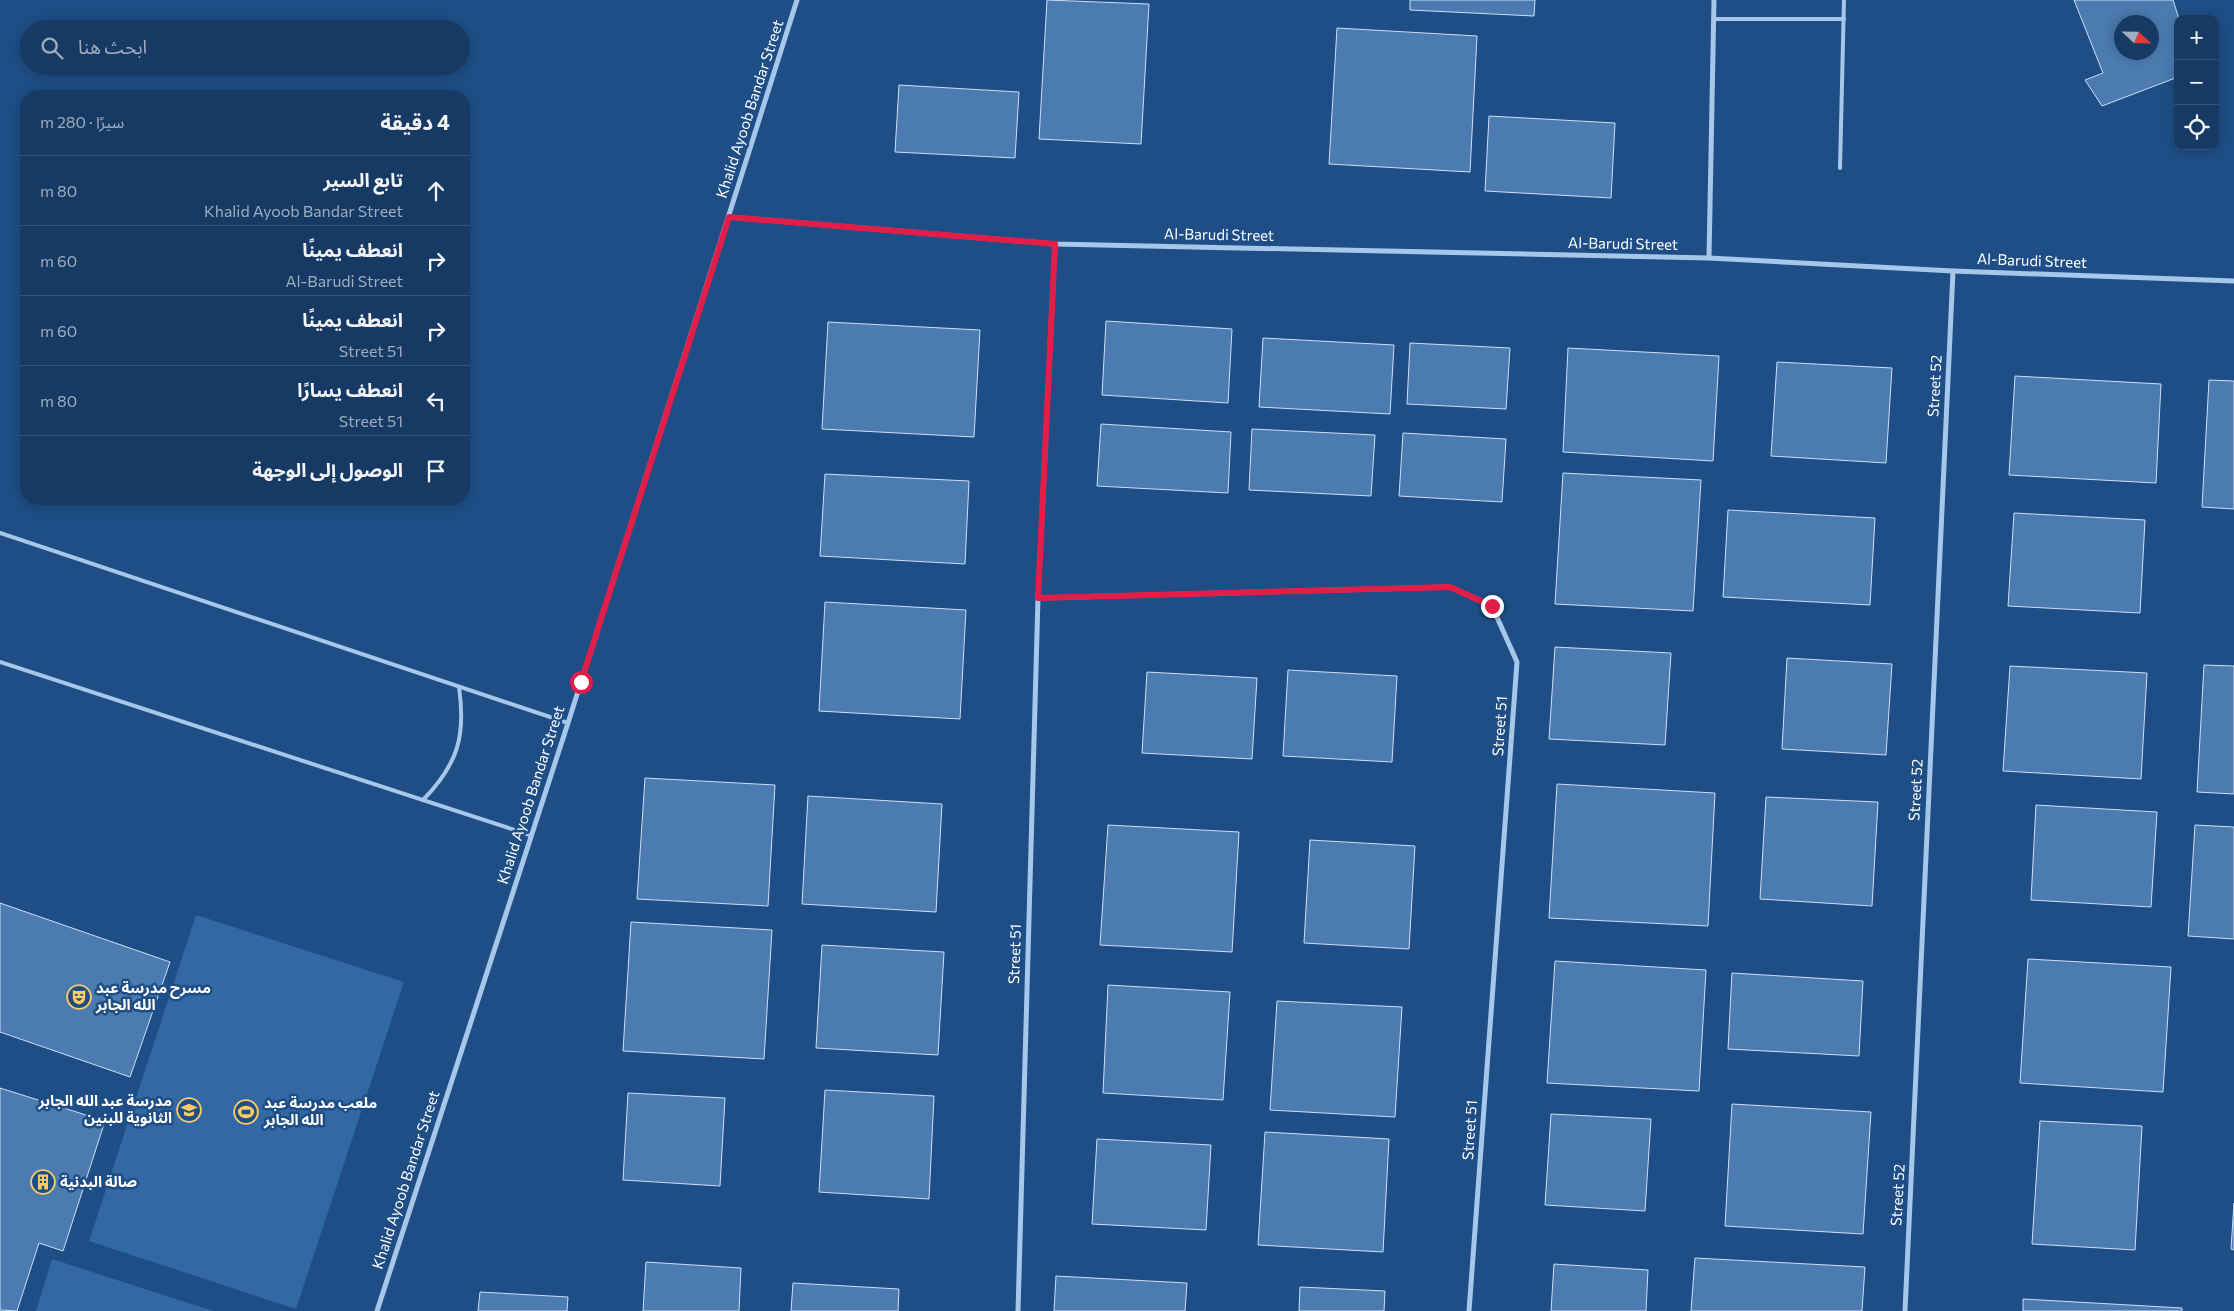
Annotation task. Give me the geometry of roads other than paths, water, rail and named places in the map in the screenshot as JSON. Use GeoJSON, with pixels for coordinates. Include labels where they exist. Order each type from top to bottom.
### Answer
{"type":"FeatureCollection","features":[{"type":"Feature","properties":{"kind":"street","name":"Khalid Ayoob Bandar Street"},"geometry":{"type":"LineString","coordinates":[[377,1311],[530,835],[568,724],[797,0]]}},
{"type":"Feature","properties":{"kind":"street"},"geometry":{"type":"LineString","coordinates":[[1709,258],[1714,0]]}},
{"type":"Feature","properties":{"kind":"street","name":"Al-Barudi Street"},"geometry":{"type":"LineString","coordinates":[[729,217],[1055,244],[1709,258],[1953,271],[2234,281]]}},
{"type":"Feature","properties":{"kind":"street","name":"Street 51"},"geometry":{"type":"LineString","coordinates":[[1018,1311],[1038,598],[1055,244]]}},
{"type":"Feature","properties":{"kind":"street","name":"Street 52"},"geometry":{"type":"LineString","coordinates":[[1905,1311],[1953,271]]}},
{"type":"Feature","properties":{"kind":"street","name":"Street 51"},"geometry":{"type":"LineString","coordinates":[[1038,598],[1450,587],[1492,606],[1517,662],[1469,1311]]}},
{"type":"Feature","properties":{"kind":"lane"},"geometry":{"type":"LineString","coordinates":[[1840,168],[1844,0]]}},
{"type":"Feature","properties":{"kind":"lane"},"geometry":{"type":"LineString","coordinates":[[1714,19],[1844,18]]}},
{"type":"Feature","properties":{"kind":"lane"},"geometry":{"type":"LineString","coordinates":[[0,533],[568,724]]}},
{"type":"Feature","properties":{"kind":"lane"},"geometry":{"type":"LineString","coordinates":[[0,662],[530,835]]}},
{"type":"Feature","properties":{"kind":"lane"},"geometry":{"type":"LineString","coordinates":[[424,800],[440,782],[454,761],[461,737],[463,712],[460,687]]}},
{"type":"Feature","properties":{"kind":"place","name":"مسرح مدرسة عبد الله الجابر"},"geometry":{"type":"Point","coordinates":[79,997]}},
{"type":"Feature","properties":{"kind":"place","name":"مدرسة عبد الله الجابر الثانوية للبنين"},"geometry":{"type":"Point","coordinates":[189,1110]}},
{"type":"Feature","properties":{"kind":"place","name":"ملعب مدرسة عبد الله الجابر"},"geometry":{"type":"Point","coordinates":[246,1112]}},
{"type":"Feature","properties":{"kind":"place","name":"صالة البدنية"},"geometry":{"type":"Point","coordinates":[43,1182]}}]}
